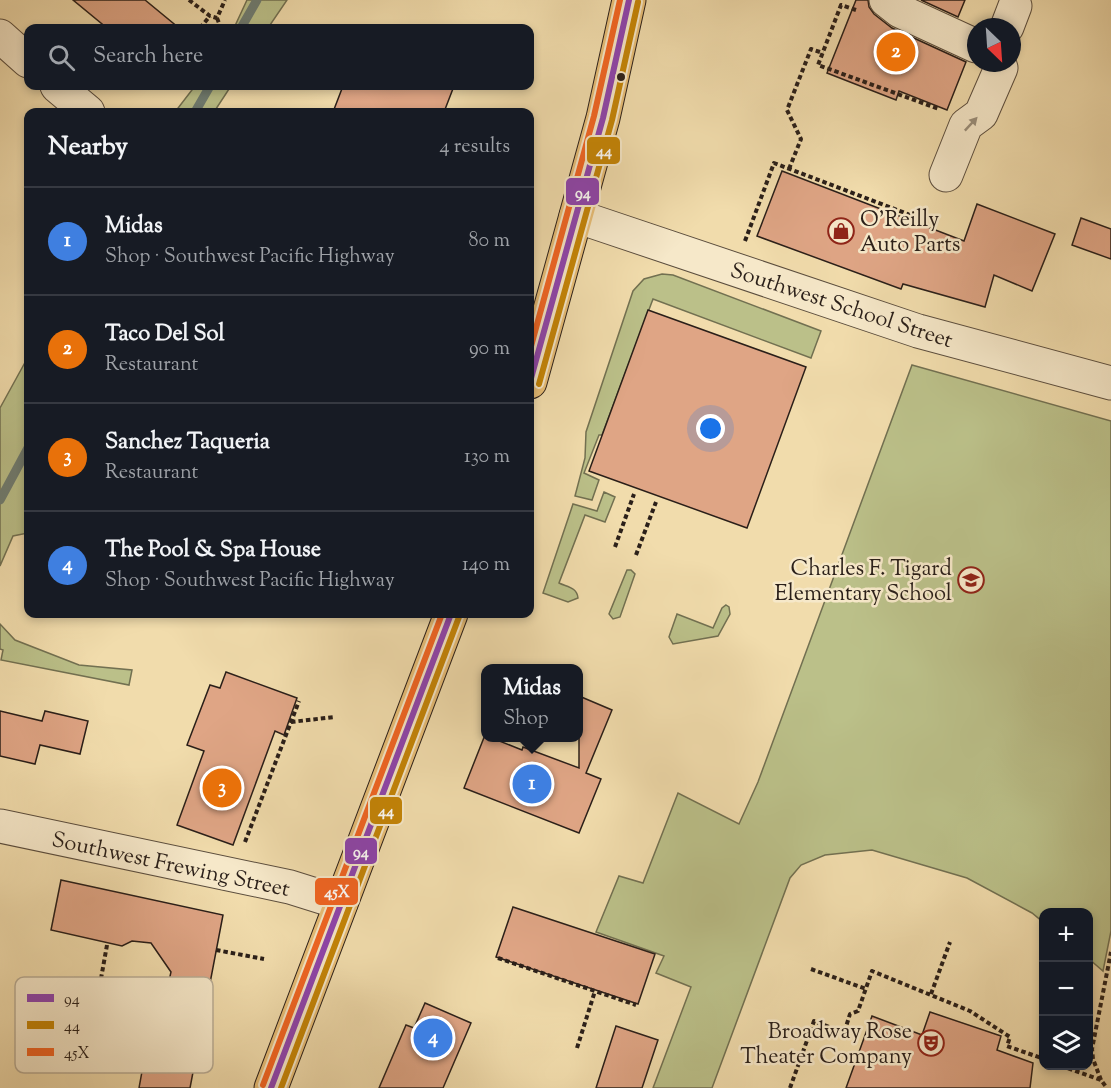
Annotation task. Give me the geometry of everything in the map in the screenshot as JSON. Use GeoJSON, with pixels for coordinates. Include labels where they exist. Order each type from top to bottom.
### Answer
{"type":"FeatureCollection","features":[{"type":"Feature","properties":{"kind":"highway"},"geometry":{"type":"LineString","coordinates":[[534,361],[603,118],[629,0]]}},
{"type":"Feature","properties":{"kind":"highway"},"geometry":{"type":"LineString","coordinates":[[271,1088],[449,618]]}},
{"type":"Feature","properties":{"kind":"street"},"geometry":{"type":"LineString","coordinates":[[915,0],[967,19]]}},
{"type":"Feature","properties":{"kind":"street"},"geometry":{"type":"LineString","coordinates":[[873,5],[900,11],[967,42]]}},
{"type":"Feature","properties":{"kind":"street"},"geometry":{"type":"LineString","coordinates":[[0,36],[24,57]]}},
{"type":"Feature","properties":{"kind":"street"},"geometry":{"type":"LineString","coordinates":[[946,175],[966,125],[981,114],[998,72]]}},
{"type":"Feature","properties":{"kind":"street"},"geometry":{"type":"LineString","coordinates":[[62,90],[83,108]]}},
{"type":"Feature","properties":{"kind":"street","name":"Southwest School Street"},"geometry":{"type":"LineString","coordinates":[[576,216],[918,330],[1111,383]]}},
{"type":"Feature","properties":{"kind":"street","name":"Southwest Frewing Street"},"geometry":{"type":"LineString","coordinates":[[0,826],[290,887],[341,903]]}},
{"type":"Feature","properties":{"kind":"path"},"geometry":{"type":"LineString","coordinates":[[189,0],[210,16],[217,18]]}},
{"type":"Feature","properties":{"kind":"path"},"geometry":{"type":"LineString","coordinates":[[219,24],[217,18],[225,0]]}},
{"type":"Feature","properties":{"kind":"path"},"geometry":{"type":"LineString","coordinates":[[873,5],[842,3],[818,65],[948,112]]}},
{"type":"Feature","properties":{"kind":"path"},"geometry":{"type":"LineString","coordinates":[[203,24],[210,16]]}},
{"type":"Feature","properties":{"kind":"path"},"geometry":{"type":"LineString","coordinates":[[789,169],[801,139],[788,110],[812,49],[823,53]]}},
{"type":"Feature","properties":{"kind":"path"},"geometry":{"type":"LineString","coordinates":[[735,270],[774,164],[926,221]]}},
{"type":"Feature","properties":{"kind":"path"},"geometry":{"type":"LineString","coordinates":[[615,547],[634,494]]}},
{"type":"Feature","properties":{"kind":"path"},"geometry":{"type":"LineString","coordinates":[[636,555],[656,502]]}},
{"type":"Feature","properties":{"kind":"path"},"geometry":{"type":"LineString","coordinates":[[245,842],[299,701]]}},
{"type":"Feature","properties":{"kind":"path"},"geometry":{"type":"LineString","coordinates":[[291,722],[334,717]]}},
{"type":"Feature","properties":{"kind":"path"},"geometry":{"type":"LineString","coordinates":[[930,995],[950,942]]}},
{"type":"Feature","properties":{"kind":"path"},"geometry":{"type":"LineString","coordinates":[[101,977],[106,945]]}},
{"type":"Feature","properties":{"kind":"path"},"geometry":{"type":"LineString","coordinates":[[216,950],[264,959]]}},
{"type":"Feature","properties":{"kind":"path"},"geometry":{"type":"LineString","coordinates":[[1107,1088],[1092,1059],[1092,1049],[1111,952]]}},
{"type":"Feature","properties":{"kind":"path"},"geometry":{"type":"LineString","coordinates":[[498,958],[636,1005]]}},
{"type":"Feature","properties":{"kind":"path"},"geometry":{"type":"LineString","coordinates":[[811,969],[866,989]]}},
{"type":"Feature","properties":{"kind":"path"},"geometry":{"type":"LineString","coordinates":[[790,1088],[814,1022],[844,1032],[850,1014],[858,1011],[872,971],[970,1011],[1010,1037],[1007,1046],[1039,1057]]}},
{"type":"Feature","properties":{"kind":"path"},"geometry":{"type":"LineString","coordinates":[[577,1048],[595,991]]}},
{"type":"Feature","properties":{"kind":"path"},"geometry":{"type":"LineString","coordinates":[[1074,1070],[1101,1080]]}},
{"type":"Feature","properties":{"kind":"green space"},"geometry":{"type":"Polygon","coordinates":[[[247,0],[287,0],[271,24],[236,24],[247,0]]]}},
{"type":"Feature","properties":{"kind":"green space"},"geometry":{"type":"Polygon","coordinates":[[[192,90],[228,90],[217,108],[178,108],[192,90]]]}},
{"type":"Feature","properties":{"kind":"green space"},"geometry":{"type":"Polygon","coordinates":[[[662,274],[673,275],[821,331],[811,358],[653,299],[602,435],[599,435],[584,473],[599,480],[592,500],[575,496],[585,458],[586,432],[633,291],[644,279],[662,274]]]}},
{"type":"Feature","properties":{"kind":"green space"},"geometry":{"type":"Polygon","coordinates":[[[24,364],[24,534],[13,536],[0,566],[0,408],[24,364]]]}},
{"type":"Feature","properties":{"kind":"green space","name":"Charles F. Tigard Elementary School"},"geometry":{"type":"Polygon","coordinates":[[[912,365],[1111,421],[1111,931],[1103,971],[1093,962],[1093,908],[1039,908],[1039,919],[967,878],[872,850],[825,855],[801,865],[790,878],[712,1088],[653,1088],[691,987],[656,973],[664,956],[596,932],[619,876],[643,883],[678,793],[739,824],[758,782],[912,365]]]}},
{"type":"Feature","properties":{"kind":"green space"},"geometry":{"type":"Polygon","coordinates":[[[604,492],[615,497],[605,522],[585,515],[559,583],[574,589],[578,598],[568,602],[543,593],[573,504],[597,511],[604,492]]]}},
{"type":"Feature","properties":{"kind":"green space"},"geometry":{"type":"Polygon","coordinates":[[[627,570],[635,574],[620,617],[613,619],[609,614],[627,570]]]}},
{"type":"Feature","properties":{"kind":"green space"},"geometry":{"type":"Polygon","coordinates":[[[726,605],[729,607],[730,614],[718,636],[673,644],[669,637],[677,614],[713,628],[722,608],[726,605]]]}},
{"type":"Feature","properties":{"kind":"green space"},"geometry":{"type":"Polygon","coordinates":[[[0,624],[15,640],[79,665],[132,670],[129,685],[1,660],[3,650],[0,649],[0,624]]]}},
{"type":"Feature","properties":{"kind":"building"},"geometry":{"type":"Polygon","coordinates":[[[73,0],[145,0],[174,24],[102,24],[73,0]]]}},
{"type":"Feature","properties":{"kind":"building"},"geometry":{"type":"Polygon","coordinates":[[[856,0],[868,0],[869,7],[874,14],[892,28],[966,62],[947,110],[899,91],[896,100],[827,73],[856,0]]]}},
{"type":"Feature","properties":{"kind":"building"},"geometry":{"type":"Polygon","coordinates":[[[921,0],[965,0],[958,17],[921,0]]]}},
{"type":"Feature","properties":{"kind":"building"},"geometry":{"type":"Polygon","coordinates":[[[341,90],[452,90],[446,108],[335,108],[341,90]]]}},
{"type":"Feature","properties":{"kind":"building"},"geometry":{"type":"Polygon","coordinates":[[[782,171],[964,241],[977,204],[1055,234],[1032,291],[994,275],[985,307],[903,284],[901,289],[757,236],[782,171]]]}},
{"type":"Feature","properties":{"kind":"building"},"geometry":{"type":"Polygon","coordinates":[[[1081,218],[1111,229],[1111,259],[1072,245],[1081,218]]]}},
{"type":"Feature","properties":{"kind":"building"},"geometry":{"type":"Polygon","coordinates":[[[648,310],[806,367],[747,528],[589,471],[648,310]]]}},
{"type":"Feature","properties":{"kind":"building"},"geometry":{"type":"Polygon","coordinates":[[[226,672],[297,698],[284,735],[275,731],[233,845],[177,825],[204,751],[187,745],[210,685],[220,688],[226,672]]]}},
{"type":"Feature","properties":{"kind":"building"},"geometry":{"type":"Polygon","coordinates":[[[583,698],[612,710],[586,773],[601,779],[579,833],[464,788],[482,742],[502,742],[522,750],[523,747],[579,768],[579,742],[583,742],[583,698]]]}},
{"type":"Feature","properties":{"kind":"building"},"geometry":{"type":"Polygon","coordinates":[[[0,711],[42,721],[45,711],[88,721],[80,754],[40,745],[35,764],[0,756],[0,711]]]}},
{"type":"Feature","properties":{"kind":"building"},"geometry":{"type":"Polygon","coordinates":[[[61,880],[223,915],[211,977],[170,977],[171,972],[151,943],[132,941],[122,946],[51,930],[61,880]]]}},
{"type":"Feature","properties":{"kind":"building"},"geometry":{"type":"Polygon","coordinates":[[[513,907],[655,954],[638,1004],[496,957],[513,907]]]}},
{"type":"Feature","properties":{"kind":"building"},"geometry":{"type":"Polygon","coordinates":[[[425,1003],[471,1023],[443,1088],[379,1088],[406,1025],[414,1028],[425,1003]]]}},
{"type":"Feature","properties":{"kind":"building","name":"Broadway Rose Theater Company"},"geometry":{"type":"Polygon","coordinates":[[[930,1012],[1001,1036],[997,1050],[1033,1063],[1030,1088],[846,1088],[872,1016],[922,1035],[930,1012]]]}},
{"type":"Feature","properties":{"kind":"building"},"geometry":{"type":"Polygon","coordinates":[[[616,1026],[658,1040],[642,1088],[596,1088],[616,1026]]]}},
{"type":"Feature","properties":{"kind":"building"},"geometry":{"type":"Polygon","coordinates":[[[142,1073],[193,1073],[190,1088],[139,1088],[142,1073]]]}},
{"type":"Feature","properties":{"kind":"waterway"},"geometry":{"type":"LineString","coordinates":[[243,24],[257,0]]}},
{"type":"Feature","properties":{"kind":"waterway"},"geometry":{"type":"LineString","coordinates":[[197,108],[208,90]]}},
{"type":"Feature","properties":{"kind":"waterway"},"geometry":{"type":"LineString","coordinates":[[0,500],[24,455]]}},
{"type":"Feature","properties":{"kind":"transit line","name":"45X"},"geometry":{"type":"LineString","coordinates":[[534,335],[594,116],[620,0]]}},
{"type":"Feature","properties":{"kind":"transit line","name":"94"},"geometry":{"type":"LineString","coordinates":[[534,368],[603,118],[629,0]]}},
{"type":"Feature","properties":{"kind":"transit line","name":"44"},"geometry":{"type":"LineString","coordinates":[[539,384],[612,120],[638,2]]}},
{"type":"Feature","properties":{"kind":"transit line","name":"45X"},"geometry":{"type":"LineString","coordinates":[[263,1085],[440,618]]}},
{"type":"Feature","properties":{"kind":"transit line","name":"94"},"geometry":{"type":"LineString","coordinates":[[271,1088],[449,618]]}},
{"type":"Feature","properties":{"kind":"transit line","name":"44"},"geometry":{"type":"LineString","coordinates":[[281,1088],[459,618]]}},
{"type":"Feature","properties":{"kind":"place","name":"Taco Del Sol"},"geometry":{"type":"Point","coordinates":[896,52]}},
{"type":"Feature","properties":{"kind":"place","name":"O'Reilly Auto Parts"},"geometry":{"type":"Point","coordinates":[841,231]}},
{"type":"Feature","properties":{"kind":"place","name":"Charles F. Tigard Elementary School"},"geometry":{"type":"Point","coordinates":[971,580]}},
{"type":"Feature","properties":{"kind":"place","name":"Midas"},"geometry":{"type":"Point","coordinates":[532,784]}},
{"type":"Feature","properties":{"kind":"place","name":"Sanchez Taqueria"},"geometry":{"type":"Point","coordinates":[222,788]}},
{"type":"Feature","properties":{"kind":"place","name":"The Pool & Spa House"},"geometry":{"type":"Point","coordinates":[433,1038]}},
{"type":"Feature","properties":{"kind":"place","name":"Broadway Rose Theater Company"},"geometry":{"type":"Point","coordinates":[931,1043]}}]}
